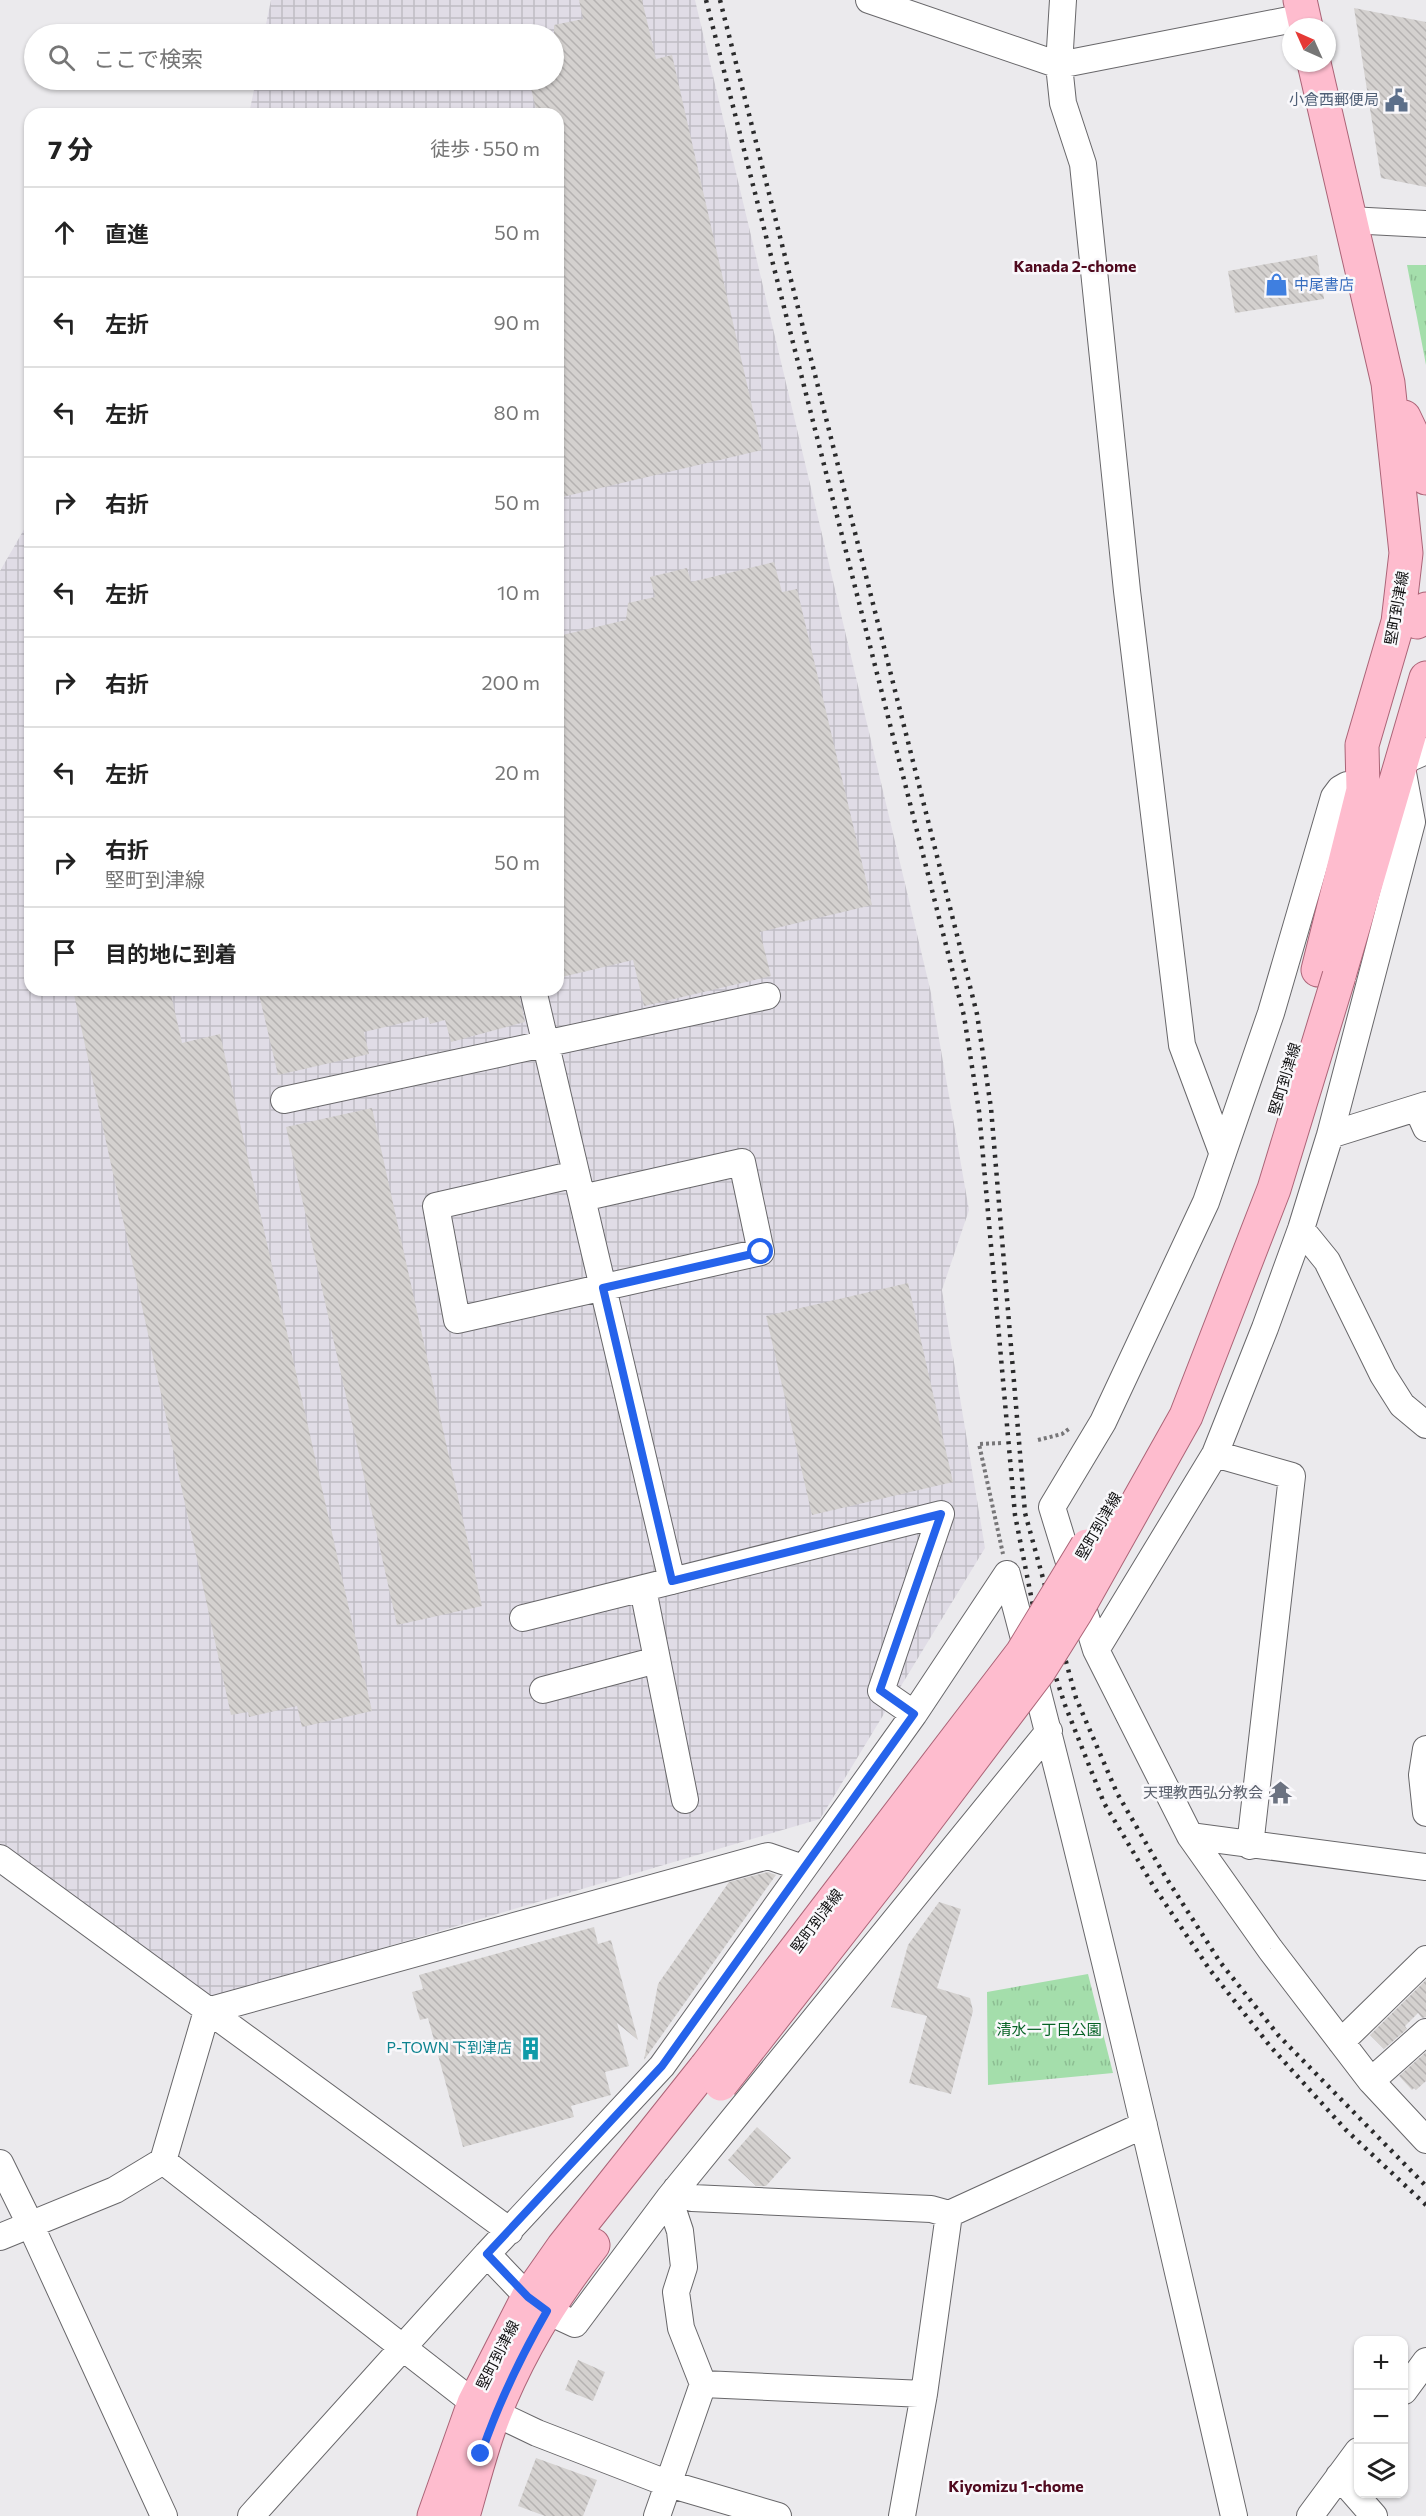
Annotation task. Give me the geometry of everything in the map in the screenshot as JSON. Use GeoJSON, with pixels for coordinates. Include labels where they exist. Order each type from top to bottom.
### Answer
{"type":"FeatureCollection","features":[{"type":"Feature","properties":{"kind":"main road","name":"堅町到津線"},"geometry":{"type":"LineString","coordinates":[[434,2516],[484,2408],[537,2304],[581,2260],[714,2075],[887,1872],[1039,1671],[1076,1612],[1180,1427],[1274,1189],[1329,973],[1363,790],[1362,745],[1390,650],[1404,584],[1406,553],[1398,451],[1388,383],[1316,72]]}},
{"type":"Feature","properties":{"kind":"main road","name":"堅町到津線"},"geometry":{"type":"LineString","coordinates":[[1388,383],[1416,442],[1426,478]]}},
{"type":"Feature","properties":{"kind":"main road"},"geometry":{"type":"LineString","coordinates":[[1398,451],[1408,471],[1426,484]]}},
{"type":"Feature","properties":{"kind":"main road"},"geometry":{"type":"LineString","coordinates":[[1398,451],[1426,539]]}},
{"type":"Feature","properties":{"kind":"main road"},"geometry":{"type":"LineString","coordinates":[[1363,790],[1378,759],[1421,616],[1426,585]]}},
{"type":"Feature","properties":{"kind":"main road","name":"堅町到津線"},"geometry":{"type":"LineString","coordinates":[[1329,973],[1413,757],[1426,678]]}},
{"type":"Feature","properties":{"kind":"main road","name":"堅町到津線"},"geometry":{"type":"LineString","coordinates":[[463,2516],[484,2408]]}},
{"type":"Feature","properties":{"kind":"street"},"geometry":{"type":"LineString","coordinates":[[869,0],[1059,65],[1303,15]]}},
{"type":"Feature","properties":{"kind":"street"},"geometry":{"type":"LineString","coordinates":[[1063,0],[1059,65],[1063,103],[1083,164],[1126,579],[1182,1045],[1222,1152]]}},
{"type":"Feature","properties":{"kind":"street"},"geometry":{"type":"LineString","coordinates":[[1349,220],[1426,224]]}},
{"type":"Feature","properties":{"kind":"street"},"geometry":{"type":"LineString","coordinates":[[1096,1650],[1215,1454],[1301,1229],[1330,1135],[1412,822],[1413,757]]}},
{"type":"Feature","properties":{"kind":"street"},"geometry":{"type":"LineString","coordinates":[[1363,790],[1347,785],[1340,789],[1334,797],[1271,1013],[1206,1202],[1103,1422],[1052,1507],[1096,1650],[1190,1836],[1270,1949],[1371,2082],[1426,2140]]}},
{"type":"Feature","properties":{"kind":"street"},"geometry":{"type":"LineString","coordinates":[[534,996],[672,1581]]}},
{"type":"Feature","properties":{"kind":"street"},"geometry":{"type":"LineString","coordinates":[[284,1100],[767,996]]}},
{"type":"Feature","properties":{"kind":"street"},"geometry":{"type":"LineString","coordinates":[[1330,1135],[1423,1114]]}},
{"type":"Feature","properties":{"kind":"street"},"geometry":{"type":"LineString","coordinates":[[742,1162],[761,1252],[603,1288],[457,1320],[436,1206],[742,1162]]}},
{"type":"Feature","properties":{"kind":"street"},"geometry":{"type":"LineString","coordinates":[[1301,1229],[1327,1261],[1383,1375],[1402,1405],[1426,1425]]}},
{"type":"Feature","properties":{"kind":"street"},"geometry":{"type":"LineString","coordinates":[[1215,1454],[1292,1476],[1250,1846]]}},
{"type":"Feature","properties":{"kind":"street"},"geometry":{"type":"LineString","coordinates":[[523,1618],[941,1514],[880,1690],[914,1714]]}},
{"type":"Feature","properties":{"kind":"street"},"geometry":{"type":"LineString","coordinates":[[251,2516],[487,2254],[662,2066],[914,1714],[1007,1574]]}},
{"type":"Feature","properties":{"kind":"street"},"geometry":{"type":"LineString","coordinates":[[1007,1574],[1049,1731],[1144,2125],[1234,2516]]}},
{"type":"Feature","properties":{"kind":"street"},"geometry":{"type":"LineString","coordinates":[[643,1588],[685,1800]]}},
{"type":"Feature","properties":{"kind":"street"},"geometry":{"type":"LineString","coordinates":[[543,1690],[657,1660]]}},
{"type":"Feature","properties":{"kind":"street"},"geometry":{"type":"LineString","coordinates":[[487,2254],[537,2304],[575,2324],[673,2194],[1049,1731]]}},
{"type":"Feature","properties":{"kind":"street"},"geometry":{"type":"LineString","coordinates":[[1426,1749],[1422,1775],[1426,1813]]}},
{"type":"Feature","properties":{"kind":"street"},"geometry":{"type":"LineString","coordinates":[[1190,1836],[1250,1846],[1426,1867]]}},
{"type":"Feature","properties":{"kind":"street"},"geometry":{"type":"LineString","coordinates":[[207,2011],[768,1856],[803,1868]]}},
{"type":"Feature","properties":{"kind":"street"},"geometry":{"type":"LineString","coordinates":[[0,1858],[510,2231]]}},
{"type":"Feature","properties":{"kind":"street"},"geometry":{"type":"LineString","coordinates":[[1341,2042],[1426,1959]]}},
{"type":"Feature","properties":{"kind":"street"},"geometry":{"type":"LineString","coordinates":[[0,2237],[115,2190],[162,2161],[207,2011]]}},
{"type":"Feature","properties":{"kind":"street"},"geometry":{"type":"LineString","coordinates":[[1371,2082],[1426,2032]]}},
{"type":"Feature","properties":{"kind":"street"},"geometry":{"type":"LineString","coordinates":[[673,2194],[692,2198],[931,2209],[949,2214],[1144,2125]]}},
{"type":"Feature","properties":{"kind":"street"},"geometry":{"type":"LineString","coordinates":[[162,2161],[484,2408],[669,2484],[778,2516]]}},
{"type":"Feature","properties":{"kind":"street"},"geometry":{"type":"LineString","coordinates":[[0,2163],[164,2516]]}},
{"type":"Feature","properties":{"kind":"street"},"geometry":{"type":"LineString","coordinates":[[657,2516],[703,2384],[681,2328],[676,2292],[684,2267],[673,2194]]}},
{"type":"Feature","properties":{"kind":"street"},"geometry":{"type":"LineString","coordinates":[[902,2516],[924,2394],[949,2214]]}},
{"type":"Feature","properties":{"kind":"street"},"geometry":{"type":"LineString","coordinates":[[1405,2390],[1426,2361]]}},
{"type":"Feature","properties":{"kind":"street"},"geometry":{"type":"LineString","coordinates":[[703,2384],[924,2394]]}},
{"type":"Feature","properties":{"kind":"street"},"geometry":{"type":"LineString","coordinates":[[1310,2516],[1354,2457]]}},
{"type":"Feature","properties":{"kind":"street"},"geometry":{"type":"LineString","coordinates":[[1339,2476],[1374,2516]]}},
{"type":"Feature","properties":{"kind":"path"},"geometry":{"type":"LineString","coordinates":[[1001,1443],[979,1444],[1007,1574]]}},
{"type":"Feature","properties":{"kind":"shaded area"},"geometry":{"type":"Polygon","coordinates":[[[271,0],[695,0],[931,993],[969,1210],[942,1290],[985,1548],[820,1819],[212,1998],[0,1847],[0,571],[24,529],[24,996],[564,996],[564,108],[250,108],[254,90],[564,90],[564,24],[266,24],[271,0]]]}},
{"type":"Feature","properties":{"kind":"green space"},"geometry":{"type":"Polygon","coordinates":[[[1407,265],[1426,265],[1426,365],[1407,265]]]}},
{"type":"Feature","properties":{"kind":"green space","name":"清水一丁目公園"},"geometry":{"type":"Polygon","coordinates":[[[1088,1974],[1113,2073],[988,2085],[987,1992],[1088,1974]]]}},
{"type":"Feature","properties":{"kind":"building"},"geometry":{"type":"Polygon","coordinates":[[[579,0],[642,0],[656,59],[672,55],[762,450],[564,497],[564,108],[536,108],[531,90],[564,90],[564,24],[559,24],[583,19],[579,0]]]}},
{"type":"Feature","properties":{"kind":"building","name":"小倉西郵便局"},"geometry":{"type":"Polygon","coordinates":[[[1354,8],[1426,22],[1426,187],[1381,178],[1354,8]]]}},
{"type":"Feature","properties":{"kind":"building","name":"中尾書店"},"geometry":{"type":"Polygon","coordinates":[[[1317,255],[1324,299],[1235,313],[1228,271],[1317,255]]]}},
{"type":"Feature","properties":{"kind":"building"},"geometry":{"type":"Polygon","coordinates":[[[774,562],[782,592],[797,589],[872,905],[760,932],[771,976],[644,1006],[633,960],[564,977],[564,635],[626,620],[628,603],[655,597],[650,577],[687,568],[691,582],[774,562]]]}},
{"type":"Feature","properties":{"kind":"building"},"geometry":{"type":"Polygon","coordinates":[[[74,996],[171,996],[182,1043],[220,1034],[372,1711],[302,1727],[297,1706],[249,1717],[248,1712],[231,1715],[74,996]]]}},
{"type":"Feature","properties":{"kind":"building"},"geometry":{"type":"Polygon","coordinates":[[[259,996],[519,996],[525,1022],[451,1042],[445,1020],[430,1024],[428,1017],[364,1032],[369,1054],[278,1075],[259,996]]]}},
{"type":"Feature","properties":{"kind":"building"},"geometry":{"type":"Polygon","coordinates":[[[372,1108],[482,1606],[397,1625],[286,1127],[372,1108]]]}},
{"type":"Feature","properties":{"kind":"building"},"geometry":{"type":"Polygon","coordinates":[[[908,1283],[953,1482],[812,1515],[766,1316],[908,1283]]]}},
{"type":"Feature","properties":{"kind":"building"},"geometry":{"type":"Polygon","coordinates":[[[768,1872],[776,1875],[644,2060],[658,1984],[729,1882],[768,1872]]]}},
{"type":"Feature","properties":{"kind":"building"},"geometry":{"type":"Polygon","coordinates":[[[939,1902],[961,1909],[937,1988],[970,1998],[973,2011],[951,2094],[909,2083],[927,2016],[891,2007],[908,1945],[939,1902]]]}},
{"type":"Feature","properties":{"kind":"building","name":"P-TOWN 下到津店"},"geometry":{"type":"Polygon","coordinates":[[[594,1927],[598,1944],[611,1940],[638,2040],[617,2023],[629,2066],[605,2072],[611,2095],[571,2106],[574,2117],[463,2147],[428,2018],[420,2020],[412,1992],[423,1989],[419,1975],[594,1927]]]}},
{"type":"Feature","properties":{"kind":"building"},"geometry":{"type":"Polygon","coordinates":[[[1426,1980],[1426,2017],[1422,2018],[1418,2013],[1405,2026],[1407,2029],[1384,2049],[1370,2035],[1426,1980]]]}},
{"type":"Feature","properties":{"kind":"building"},"geometry":{"type":"Polygon","coordinates":[[[1426,2052],[1426,2081],[1416,2090],[1414,2088],[1412,2090],[1399,2076],[1426,2052]]]}},
{"type":"Feature","properties":{"kind":"building"},"geometry":{"type":"Polygon","coordinates":[[[757,2127],[791,2158],[766,2186],[756,2186],[728,2160],[757,2127]]]}},
{"type":"Feature","properties":{"kind":"building"},"geometry":{"type":"Polygon","coordinates":[[[578,2360],[605,2372],[593,2401],[565,2390],[578,2360]]]}},
{"type":"Feature","properties":{"kind":"building"},"geometry":{"type":"Polygon","coordinates":[[[536,2458],[597,2480],[583,2516],[545,2516],[518,2506],[536,2458]]]}},
{"type":"Feature","properties":{"kind":"railway"},"geometry":{"type":"LineString","coordinates":[[706,0],[964,1016],[979,1111],[1015,1515],[1034,1611],[1065,1705],[1104,1803],[1154,1887],[1210,1970],[1270,2046],[1346,2130],[1426,2205]]}},
{"type":"Feature","properties":{"kind":"railway"},"geometry":{"type":"LineString","coordinates":[[720,0],[977,1014],[991,1108],[1025,1513],[1076,1698],[1117,1793],[1165,1876],[1220,1962],[1279,2036],[1426,2186]]}},
{"type":"Feature","properties":{"kind":"place","name":"小倉西郵便局"},"geometry":{"type":"Point","coordinates":[1397,100]}},
{"type":"Feature","properties":{"kind":"place","name":"中尾書店"},"geometry":{"type":"Point","coordinates":[1276,285]}},
{"type":"Feature","properties":{"kind":"place","name":"天理教西弘分教会"},"geometry":{"type":"Point","coordinates":[1281,1793]}},
{"type":"Feature","properties":{"kind":"place","name":"P-TOWN 下到津店"},"geometry":{"type":"Point","coordinates":[530,2048]}},
{"type":"Feature","properties":{"kind":"district","name":"Kanada 2-chome"},"geometry":{"type":"Point","coordinates":[1075,266]}},
{"type":"Feature","properties":{"kind":"district","name":"Kiyomizu 1-chome"},"geometry":{"type":"Point","coordinates":[1016,2486]}},
{"type":"Feature","properties":{"kind":"route"},"geometry":{"type":"LineString","coordinates":[[481,2454],[494,2414],[519,2361],[547,2311],[528,2297],[487,2254],[662,2066],[914,1714],[880,1690],[941,1514],[672,1581],[603,1288],[761,1252]]}}]}
